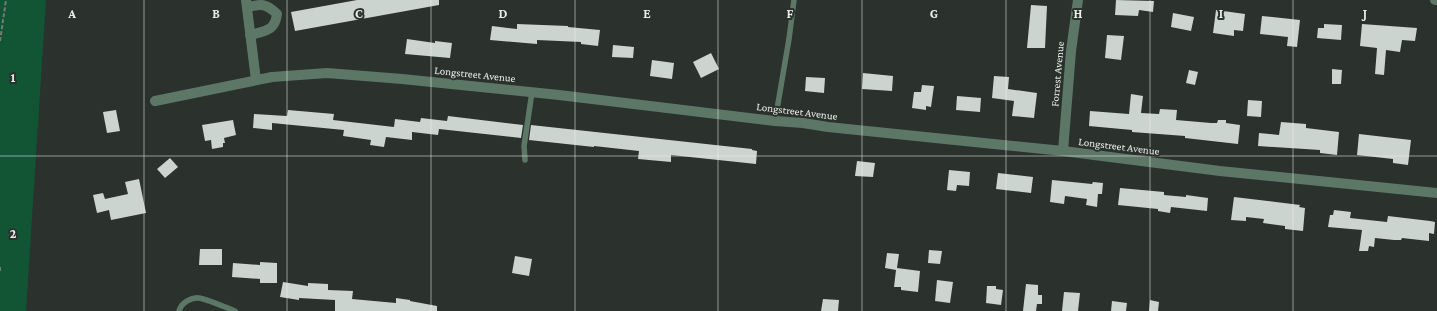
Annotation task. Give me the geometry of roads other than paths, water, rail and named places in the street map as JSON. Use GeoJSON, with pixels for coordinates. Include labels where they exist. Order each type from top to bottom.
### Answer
{"type":"FeatureCollection","features":[{"type":"Feature","properties":{"kind":"street","name":"Forrest Avenue"},"geometry":{"type":"LineString","coordinates":[[1063,151],[1071,51],[1078,0]]}},
{"type":"Feature","properties":{"kind":"street"},"geometry":{"type":"LineString","coordinates":[[250,35],[269,30],[276,23],[277,14],[272,8],[263,4],[246,3],[250,35],[256,80]]}},
{"type":"Feature","properties":{"kind":"street","name":"Longstreet Avenue"},"geometry":{"type":"LineString","coordinates":[[155,101],[272,77],[327,72],[402,78],[532,92],[828,127],[1063,151],[1220,171],[1437,193]]}},
{"type":"Feature","properties":{"kind":"lane"},"geometry":{"type":"LineString","coordinates":[[775,121],[789,40],[794,0]]}},
{"type":"Feature","properties":{"kind":"lane"},"geometry":{"type":"LineString","coordinates":[[525,160],[524,146],[532,92]]}},
{"type":"Feature","properties":{"kind":"lane"},"geometry":{"type":"LineString","coordinates":[[179,311],[185,302],[191,299],[199,298],[236,311]]}}]}
